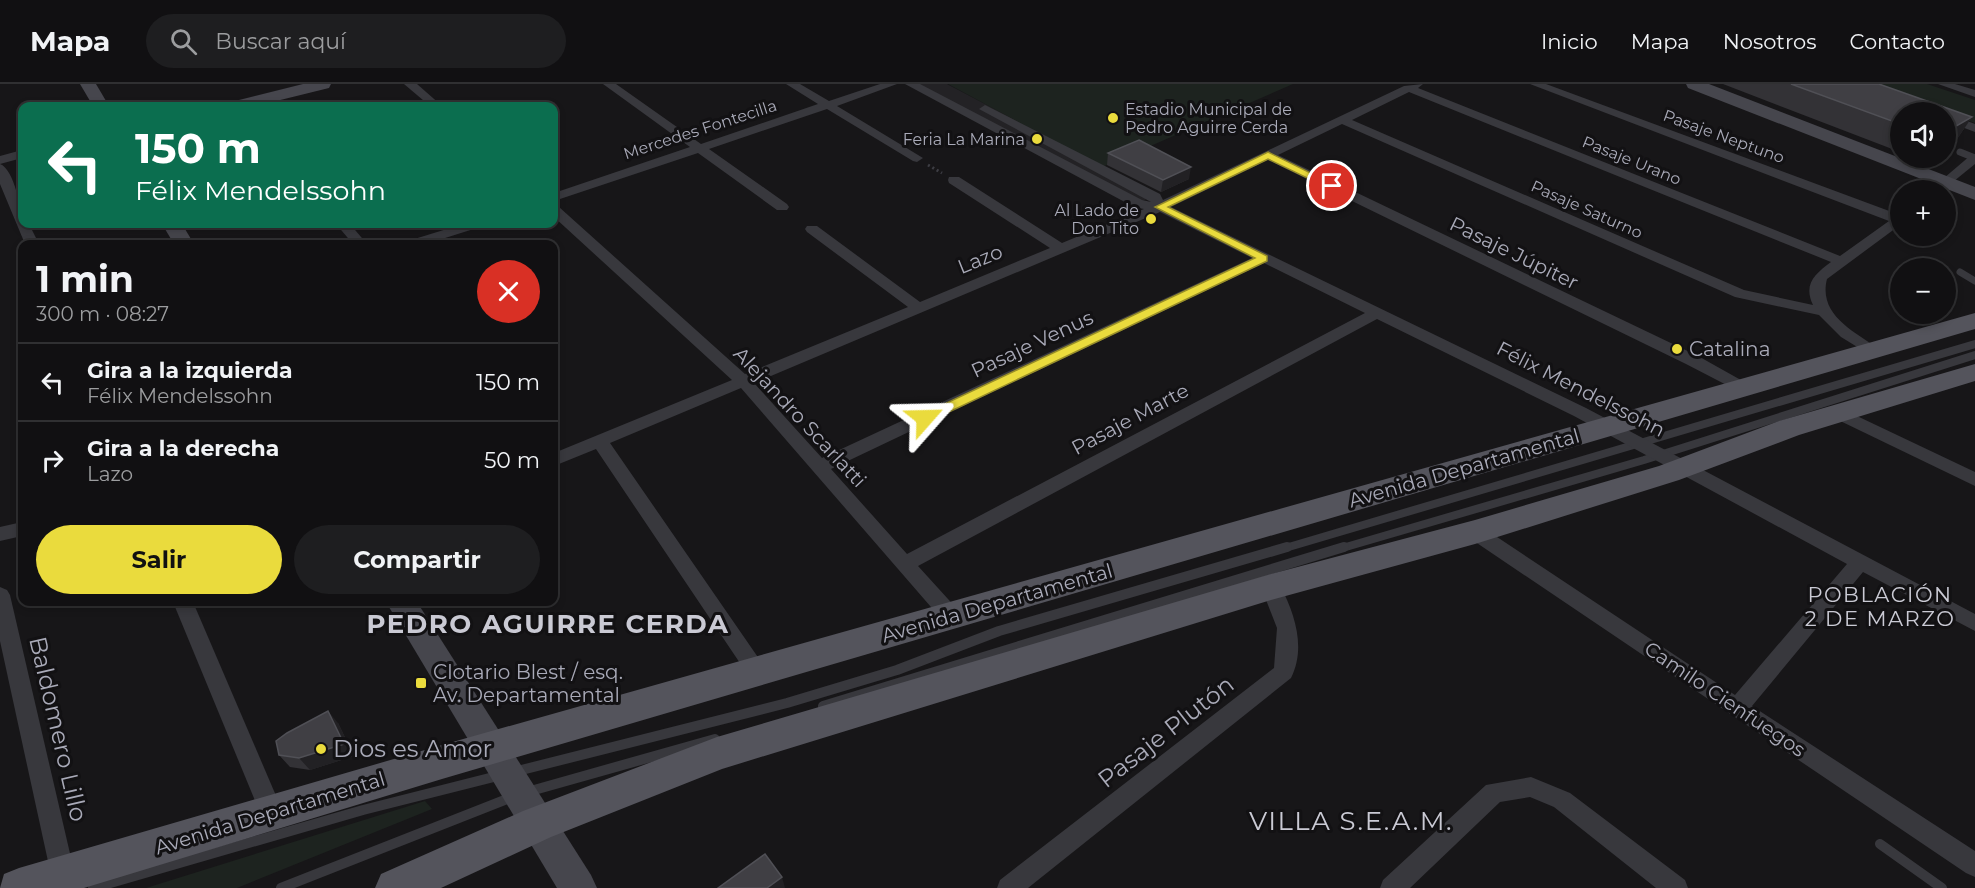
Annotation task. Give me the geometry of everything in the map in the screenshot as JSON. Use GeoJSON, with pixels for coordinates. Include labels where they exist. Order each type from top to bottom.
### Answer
{"type":"FeatureCollection","features":[{"type":"Feature","properties":{"kind":"main road"},"geometry":{"type":"LineString","coordinates":[[88,84],[99,102]]}},
{"type":"Feature","properties":{"kind":"main road"},"geometry":{"type":"LineString","coordinates":[[262,102],[323,84]]}},
{"type":"Feature","properties":{"kind":"main road"},"geometry":{"type":"LineString","coordinates":[[266,102],[345,84]]}},
{"type":"Feature","properties":{"kind":"main road"},"geometry":{"type":"LineString","coordinates":[[1694,84],[1926,180]]}},
{"type":"Feature","properties":{"kind":"main road"},"geometry":{"type":"LineString","coordinates":[[1956,190],[1975,194]]}},
{"type":"Feature","properties":{"kind":"main road","name":"Avenida Departamental"},"geometry":{"type":"LineString","coordinates":[[396,888],[514,786],[757,672],[1975,321]]}},
{"type":"Feature","properties":{"kind":"main road","name":"Avenida Departamental"},"geometry":{"type":"LineString","coordinates":[[19,888],[78,882],[271,812],[514,786],[717,754],[1270,587],[1476,532],[1672,460],[1750,441],[1975,372]]}},
{"type":"Feature","properties":{"kind":"main road"},"geometry":{"type":"LineString","coordinates":[[403,606],[578,888]]}},
{"type":"Feature","properties":{"kind":"street"},"geometry":{"type":"LineString","coordinates":[[410,84],[430,102]]}},
{"type":"Feature","properties":{"kind":"street"},"geometry":{"type":"LineString","coordinates":[[792,84],[917,158]]}},
{"type":"Feature","properties":{"kind":"street","name":"Mercedes Fontecilla"},"geometry":{"type":"LineString","coordinates":[[558,196],[891,84]]}},
{"type":"Feature","properties":{"kind":"street","name":"Félix Mendelssohn"},"geometry":{"type":"LineString","coordinates":[[911,84],[1139,204],[1160,207],[1608,427],[1975,623]]}},
{"type":"Feature","properties":{"kind":"street","name":"Félix Mendelssohn"},"geometry":{"type":"LineString","coordinates":[[937,84],[1155,196],[1160,207]]}},
{"type":"Feature","properties":{"kind":"street","name":"Pasaje Neptuno"},"geometry":{"type":"LineString","coordinates":[[1536,84],[1890,216]]}},
{"type":"Feature","properties":{"kind":"street"},"geometry":{"type":"LineString","coordinates":[[1944,84],[1975,94]]}},
{"type":"Feature","properties":{"kind":"street","name":"Lazo"},"geometry":{"type":"LineString","coordinates":[[558,458],[1160,207],[1412,86]]}},
{"type":"Feature","properties":{"kind":"street","name":"Pasaje Urano"},"geometry":{"type":"LineString","coordinates":[[1412,86],[1843,262]]}},
{"type":"Feature","properties":{"kind":"street"},"geometry":{"type":"LineString","coordinates":[[614,87],[782,207]]}},
{"type":"Feature","properties":{"kind":"street","name":"Pasaje Saturno"},"geometry":{"type":"LineString","coordinates":[[1342,120],[1740,294],[1824,312]]}},
{"type":"Feature","properties":{"kind":"street"},"geometry":{"type":"LineString","coordinates":[[1956,121],[1975,128]]}},
{"type":"Feature","properties":{"kind":"street"},"geometry":{"type":"LineString","coordinates":[[0,160],[18,155]]}},
{"type":"Feature","properties":{"kind":"street","name":"Pasaje Júpiter"},"geometry":{"type":"LineString","coordinates":[[1268,155],[1692,360],[1742,388]]}},
{"type":"Feature","properties":{"kind":"street"},"geometry":{"type":"LineString","coordinates":[[1948,180],[1975,158]]}},
{"type":"Feature","properties":{"kind":"street"},"geometry":{"type":"LineString","coordinates":[[0,168],[18,210]]}},
{"type":"Feature","properties":{"kind":"street"},"geometry":{"type":"LineString","coordinates":[[954,180],[1062,249]]}},
{"type":"Feature","properties":{"kind":"street","name":"Alejandro Scarlatti"},"geometry":{"type":"LineString","coordinates":[[558,214],[744,382],[951,616]]}},
{"type":"Feature","properties":{"kind":"street"},"geometry":{"type":"LineString","coordinates":[[1872,351],[1839,328],[1824,312],[1816,294],[1820,277],[1890,227]]}},
{"type":"Feature","properties":{"kind":"street"},"geometry":{"type":"LineString","coordinates":[[346,228],[357,240]]}},
{"type":"Feature","properties":{"kind":"street"},"geometry":{"type":"LineString","coordinates":[[425,240],[463,228]]}},
{"type":"Feature","properties":{"kind":"street"},"geometry":{"type":"LineString","coordinates":[[812,228],[918,307]]}},
{"type":"Feature","properties":{"kind":"street","name":"Pasaje Venus"},"geometry":{"type":"LineString","coordinates":[[819,467],[1263,258]]}},
{"type":"Feature","properties":{"kind":"street","name":"Pasaje Marte"},"geometry":{"type":"LineString","coordinates":[[905,564],[1376,313]]}},
{"type":"Feature","properties":{"kind":"street"},"geometry":{"type":"LineString","coordinates":[[1838,413],[1975,480]]}},
{"type":"Feature","properties":{"kind":"street"},"geometry":{"type":"LineString","coordinates":[[599,441],[757,672]]}},
{"type":"Feature","properties":{"kind":"street"},"geometry":{"type":"LineString","coordinates":[[0,534],[18,530]]}},
{"type":"Feature","properties":{"kind":"street","name":"Camilo Cienfuegos"},"geometry":{"type":"LineString","coordinates":[[1476,532],[1975,865]]}},
{"type":"Feature","properties":{"kind":"street"},"geometry":{"type":"LineString","coordinates":[[1737,708],[1860,562]]}},
{"type":"Feature","properties":{"kind":"street","name":"Pasaje Plutón"},"geometry":{"type":"LineString","coordinates":[[1009,888],[1284,672],[1290,642],[1285,615],[1270,587]]}},
{"type":"Feature","properties":{"kind":"street","name":"Baldomero Lillo"},"geometry":{"type":"LineString","coordinates":[[0,595],[78,882]]}},
{"type":"Feature","properties":{"kind":"street"},"geometry":{"type":"LineString","coordinates":[[185,606],[271,812]]}},
{"type":"Feature","properties":{"kind":"street"},"geometry":{"type":"LineString","coordinates":[[1392,888],[1494,792],[1531,787],[1562,800],[1676,888]]}},
{"type":"Feature","properties":{"kind":"lane"},"geometry":{"type":"LineString","coordinates":[[1960,152],[1975,158]]}},
{"type":"Feature","properties":{"kind":"lane"},"geometry":{"type":"LineString","coordinates":[[1960,272],[1975,281]]}},
{"type":"Feature","properties":{"kind":"lane"},"geometry":{"type":"LineString","coordinates":[[281,888],[514,786],[568,758],[641,742],[898,670],[999,630],[1641,444],[1975,344]]}},
{"type":"Feature","properties":{"kind":"lane"},"geometry":{"type":"LineString","coordinates":[[812,710],[1411,527],[1672,460],[1975,355]]}},
{"type":"Feature","properties":{"kind":"lane"},"geometry":{"type":"LineString","coordinates":[[78,882],[268,836],[455,787],[514,786],[722,737]]}},
{"type":"Feature","properties":{"kind":"lane"},"geometry":{"type":"LineString","coordinates":[[1880,844],[1942,888]]}},
{"type":"Feature","properties":{"kind":"path"},"geometry":{"type":"LineString","coordinates":[[917,158],[954,180]]}},
{"type":"Feature","properties":{"kind":"shaded area","name":"Feria La Marina"},"geometry":{"type":"Polygon","coordinates":[[[917,84],[947,84],[1158,195],[1139,202],[917,84]]]}},
{"type":"Feature","properties":{"kind":"shaded area","name":"Estadio Municipal de Pedro Aguirre Cerda"},"geometry":{"type":"Polygon","coordinates":[[[948,84],[1293,84],[1102,167],[948,84]]]}},
{"type":"Feature","properties":{"kind":"shaded area"},"geometry":{"type":"Polygon","coordinates":[[[1863,84],[1927,84],[1975,100],[1975,123],[1956,116],[1956,102],[1915,102],[1863,84]]]}},
{"type":"Feature","properties":{"kind":"shaded area"},"geometry":{"type":"Polygon","coordinates":[[[425,801],[432,809],[237,888],[146,888],[425,801]]]}},
{"type":"Feature","properties":{"kind":"building"},"geometry":{"type":"Polygon","coordinates":[[[1791,84],[1879,84],[1930,102],[1890,102],[1890,120],[1791,84]]]}},
{"type":"Feature","properties":{"kind":"building"},"geometry":{"type":"Polygon","coordinates":[[[1956,111],[1972,117],[1956,126],[1956,111]]]}},
{"type":"Feature","properties":{"kind":"building"},"geometry":{"type":"Polygon","coordinates":[[[1139,140],[1191,167],[1163,180],[1108,153],[1139,140]]]}},
{"type":"Feature","properties":{"kind":"building"},"geometry":{"type":"Polygon","coordinates":[[[328,711],[344,744],[299,758],[279,755],[276,741],[328,711]]]}},
{"type":"Feature","properties":{"kind":"building"},"geometry":{"type":"Polygon","coordinates":[[[765,854],[782,877],[767,888],[718,888],[765,854]]]}},
{"type":"Feature","properties":{"kind":"place","name":"Estadio Municipal de Pedro Aguirre Cerda"},"geometry":{"type":"Point","coordinates":[1113,118]}},
{"type":"Feature","properties":{"kind":"place","name":"Feria La Marina"},"geometry":{"type":"Point","coordinates":[1037,139]}},
{"type":"Feature","properties":{"kind":"place","name":"Al Lado de Don Tito"},"geometry":{"type":"Point","coordinates":[1151,219]}},
{"type":"Feature","properties":{"kind":"place","name":"Catalina"},"geometry":{"type":"Point","coordinates":[1677,349]}},
{"type":"Feature","properties":{"kind":"place","name":"Clotario Blest / esq. Av. Departamental"},"geometry":{"type":"Point","coordinates":[421,683]}},
{"type":"Feature","properties":{"kind":"place","name":"Dios es Amor"},"geometry":{"type":"Point","coordinates":[321,749]}},
{"type":"Feature","properties":{"kind":"district","name":"POBLACIÓN 2 DE MARZO"},"geometry":{"type":"Point","coordinates":[1880,607]}},
{"type":"Feature","properties":{"kind":"district","name":"PEDRO AGUIRRE CERDA"},"geometry":{"type":"Point","coordinates":[548,624]}},
{"type":"Feature","properties":{"kind":"district","name":"VILLA S.E.A.M."},"geometry":{"type":"Point","coordinates":[1351,821]}},
{"type":"Feature","properties":{"kind":"route"},"geometry":{"type":"LineString","coordinates":[[925,418],[1263,258],[1160,207],[1268,155],[1332,186]]}}]}
